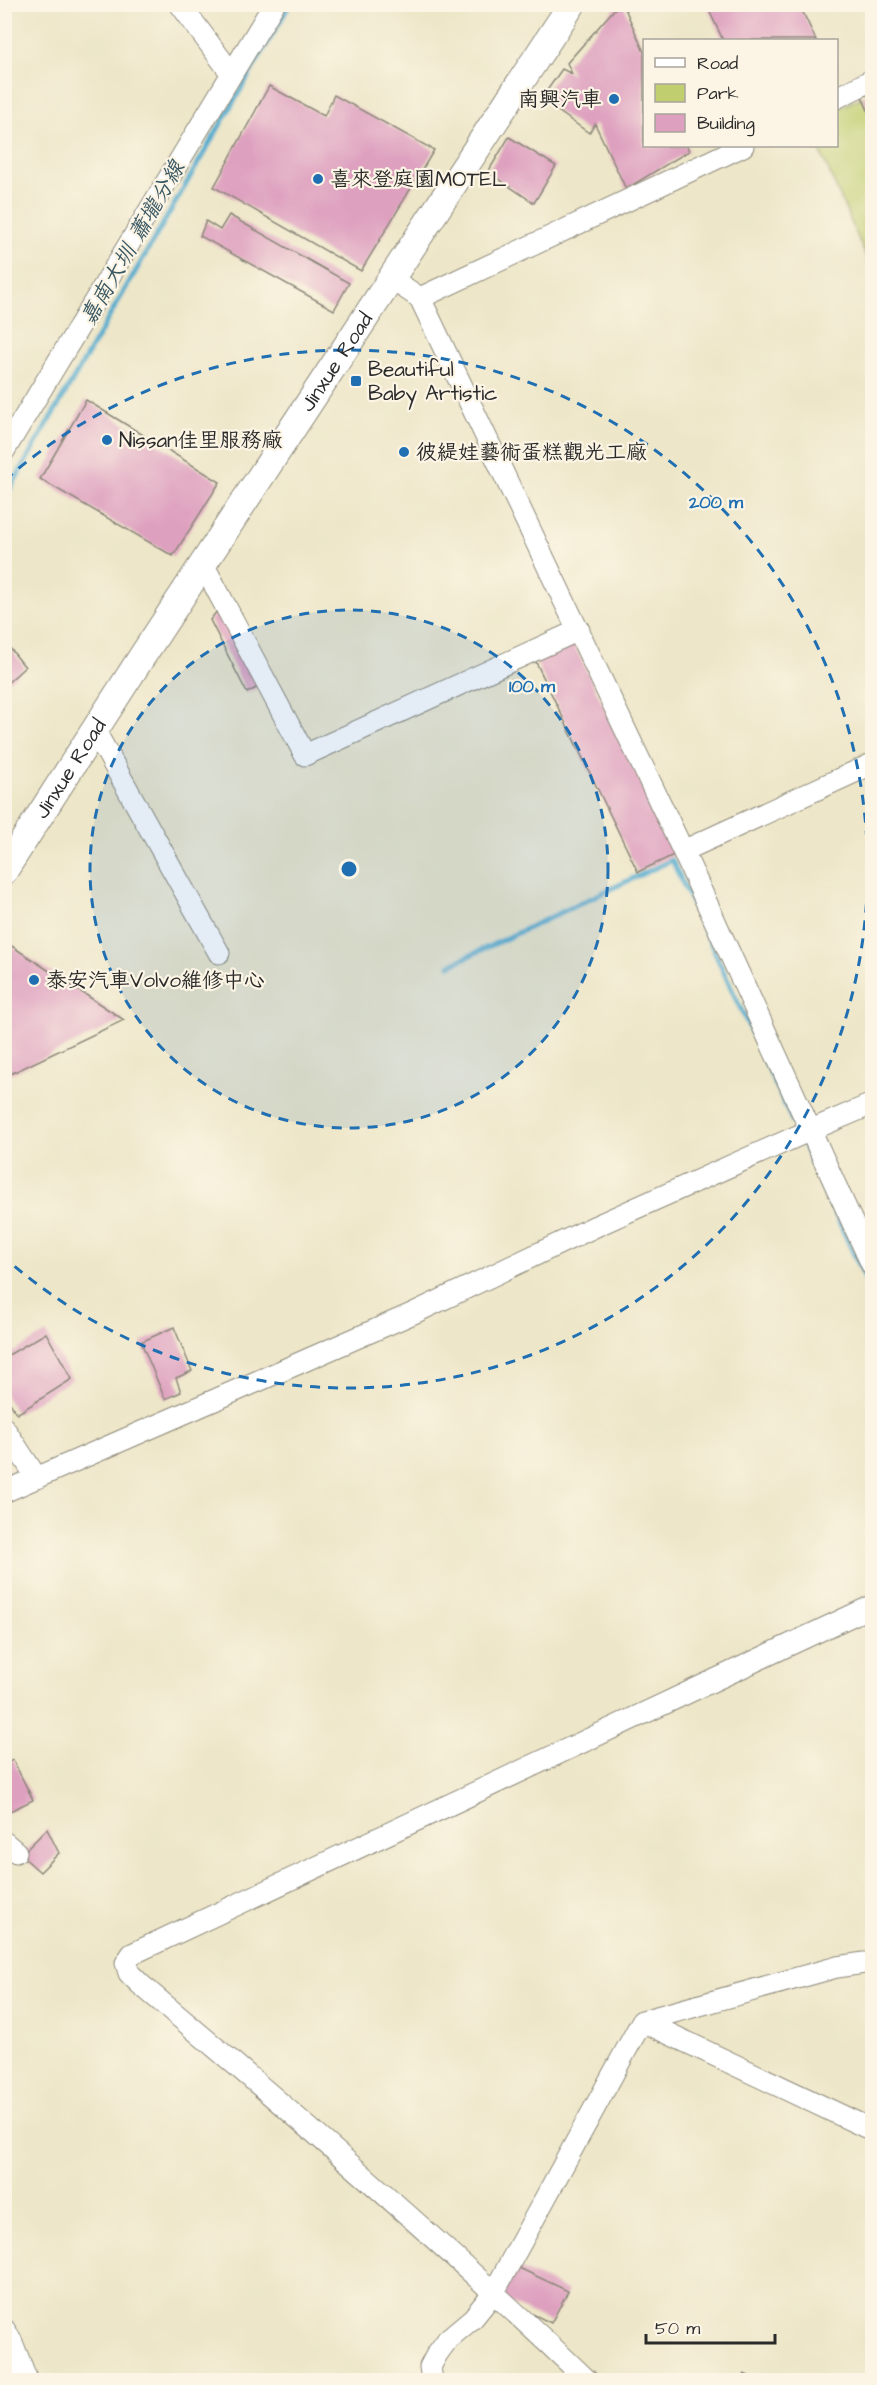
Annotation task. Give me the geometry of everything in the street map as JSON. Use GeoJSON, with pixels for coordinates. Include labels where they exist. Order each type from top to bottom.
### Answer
{"type":"FeatureCollection","features":[{"type":"Feature","properties":{"kind":"main road","name":"Jinxue Road"},"geometry":{"type":"LineString","coordinates":[[4,871],[202,564],[572,4]]}},
{"type":"Feature","properties":{"kind":"main road"},"geometry":{"type":"LineString","coordinates":[[4,2376],[13,2380]]}},
{"type":"Feature","properties":{"kind":"lane"},"geometry":{"type":"LineString","coordinates":[[180,4],[231,73]]}},
{"type":"Feature","properties":{"kind":"lane"},"geometry":{"type":"LineString","coordinates":[[4,451],[274,4]]}},
{"type":"Feature","properties":{"kind":"lane"},"geometry":{"type":"LineString","coordinates":[[838,98],[873,80]]}},
{"type":"Feature","properties":{"kind":"lane"},"geometry":{"type":"LineString","coordinates":[[420,298],[741,147]]}},
{"type":"Feature","properties":{"kind":"lane"},"geometry":{"type":"LineString","coordinates":[[390,278],[420,298],[683,851],[873,1265]]}},
{"type":"Feature","properties":{"kind":"lane"},"geometry":{"type":"LineString","coordinates":[[202,564],[305,755],[579,630]]}},
{"type":"Feature","properties":{"kind":"lane"},"geometry":{"type":"LineString","coordinates":[[95,731],[219,953]]}},
{"type":"Feature","properties":{"kind":"lane"},"geometry":{"type":"LineString","coordinates":[[683,851],[873,764]]}},
{"type":"Feature","properties":{"kind":"lane"},"geometry":{"type":"LineString","coordinates":[[4,1492],[416,1312],[603,1223],[873,1104]]}},
{"type":"Feature","properties":{"kind":"lane"},"geometry":{"type":"LineString","coordinates":[[4,1428],[36,1478]]}},
{"type":"Feature","properties":{"kind":"lane"},"geometry":{"type":"LineString","coordinates":[[587,2380],[494,2292],[290,2109],[140,1984],[129,1973],[126,1963],[132,1954],[873,1606]]}},
{"type":"Feature","properties":{"kind":"lane"},"geometry":{"type":"LineString","coordinates":[[432,2380],[430,2367],[437,2354],[448,2339],[473,2318],[494,2292],[642,2021],[837,1967],[873,1964]]}},
{"type":"Feature","properties":{"kind":"lane"},"geometry":{"type":"LineString","coordinates":[[642,2021],[873,2130]]}},
{"type":"Feature","properties":{"kind":"lane"},"geometry":{"type":"LineString","coordinates":[[4,2329],[27,2380]]}},
{"type":"Feature","properties":{"kind":"green space"},"geometry":{"type":"Polygon","coordinates":[[[862,97],[872,119],[872,270],[818,147],[838,147],[838,109],[862,97]]]}},
{"type":"Feature","properties":{"kind":"building","name":"南興汽車"},"geometry":{"type":"Polygon","coordinates":[[[619,4],[623,4],[643,50],[643,147],[687,147],[689,151],[626,189],[595,124],[589,133],[541,99],[562,69],[572,74],[567,63],[619,4]]]}},
{"type":"Feature","properties":{"kind":"building"},"geometry":{"type":"Polygon","coordinates":[[[706,4],[799,4],[816,39],[723,39],[706,4]]]}},
{"type":"Feature","properties":{"kind":"building","name":"喜來登庭園MOTEL"},"geometry":{"type":"Polygon","coordinates":[[[269,86],[324,116],[334,95],[434,150],[361,271],[214,187],[269,86]]]}},
{"type":"Feature","properties":{"kind":"building"},"geometry":{"type":"Polygon","coordinates":[[[872,93],[872,119],[862,97],[872,93]]]}},
{"type":"Feature","properties":{"kind":"building"},"geometry":{"type":"Polygon","coordinates":[[[509,137],[556,166],[534,203],[488,172],[509,137]]]}},
{"type":"Feature","properties":{"kind":"building"},"geometry":{"type":"Polygon","coordinates":[[[229,215],[349,283],[334,310],[200,236],[206,221],[220,230],[229,215]]]}},
{"type":"Feature","properties":{"kind":"building","name":"Nissan佳里服務廠"},"geometry":{"type":"Polygon","coordinates":[[[86,400],[220,482],[173,556],[40,479],[86,400]]]}},
{"type":"Feature","properties":{"kind":"building"},"geometry":{"type":"Polygon","coordinates":[[[221,606],[260,686],[247,693],[210,620],[221,606]]]}},
{"type":"Feature","properties":{"kind":"building"},"geometry":{"type":"Polygon","coordinates":[[[5,642],[25,667],[5,685],[5,642]]]}},
{"type":"Feature","properties":{"kind":"building"},"geometry":{"type":"Polygon","coordinates":[[[573,643],[676,854],[638,872],[535,660],[573,643]]]}},
{"type":"Feature","properties":{"kind":"building","name":"泰安汽車Volvo維修中心"},"geometry":{"type":"Polygon","coordinates":[[[4,941],[124,1020],[4,1077],[4,941]]]}},
{"type":"Feature","properties":{"kind":"building"},"geometry":{"type":"Polygon","coordinates":[[[174,1327],[192,1371],[176,1378],[181,1392],[165,1399],[141,1342],[174,1327]]]}},
{"type":"Feature","properties":{"kind":"building"},"geometry":{"type":"Polygon","coordinates":[[[46,1333],[72,1379],[17,1414],[5,1395],[5,1357],[46,1333]]]}},
{"type":"Feature","properties":{"kind":"building"},"geometry":{"type":"Polygon","coordinates":[[[13,1760],[33,1800],[4,1814],[4,1764],[13,1760]]]}},
{"type":"Feature","properties":{"kind":"building"},"geometry":{"type":"Polygon","coordinates":[[[47,1829],[59,1853],[40,1872],[21,1855],[47,1829]]]}},
{"type":"Feature","properties":{"kind":"building"},"geometry":{"type":"Polygon","coordinates":[[[517,2267],[568,2291],[551,2323],[500,2298],[517,2267]]]}},
{"type":"Feature","properties":{"kind":"building"},"geometry":{"type":"Polygon","coordinates":[[[744,2374],[758,2380],[741,2380],[744,2374]]]}},
{"type":"Feature","properties":{"kind":"waterway","name":"嘉南大圳 蕭壠分線"},"geometry":{"type":"LineString","coordinates":[[4,499],[290,4]]}},
{"type":"Feature","properties":{"kind":"waterway"},"geometry":{"type":"LineString","coordinates":[[450,965],[672,860],[793,1122]]}},
{"type":"Feature","properties":{"kind":"waterway"},"geometry":{"type":"LineString","coordinates":[[805,1148],[872,1293]]}},
{"type":"Feature","properties":{"kind":"place","name":"南興汽車"},"geometry":{"type":"Point","coordinates":[614,99]}},
{"type":"Feature","properties":{"kind":"place","name":"喜來登庭園MOTEL"},"geometry":{"type":"Point","coordinates":[318,179]}},
{"type":"Feature","properties":{"kind":"place","name":"Beautiful Baby Artistic"},"geometry":{"type":"Point","coordinates":[356,381]}},
{"type":"Feature","properties":{"kind":"place","name":"Nissan佳里服務廠"},"geometry":{"type":"Point","coordinates":[107,440]}},
{"type":"Feature","properties":{"kind":"place","name":"彼緹娃藝術蛋糕觀光工廠"},"geometry":{"type":"Point","coordinates":[404,452]}},
{"type":"Feature","properties":{"kind":"place","name":"泰安汽車Volvo維修中心"},"geometry":{"type":"Point","coordinates":[34,980]}}]}
